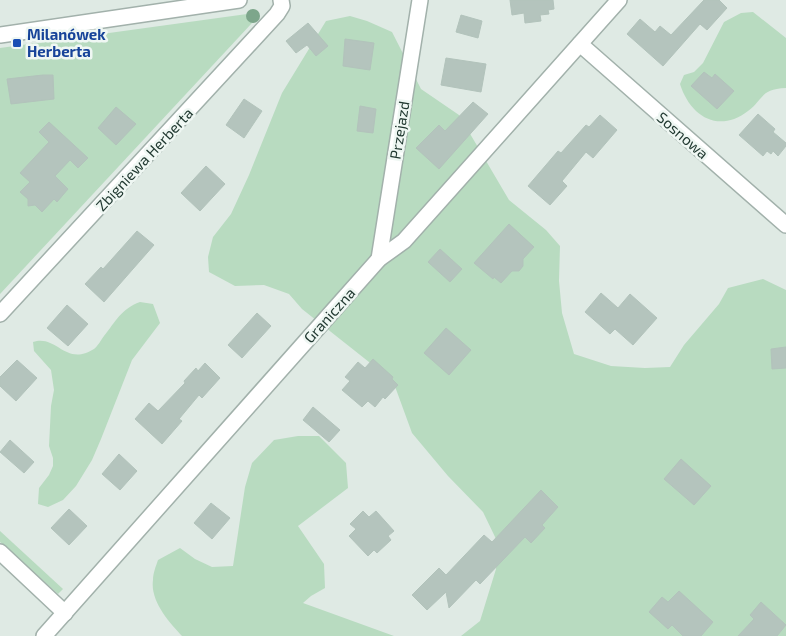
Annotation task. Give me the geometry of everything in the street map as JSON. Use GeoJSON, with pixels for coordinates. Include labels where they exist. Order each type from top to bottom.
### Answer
{"type":"FeatureCollection","features":[{"type":"Feature","properties":{"kind":"street"},"geometry":{"type":"LineString","coordinates":[[0,35],[239,0]]}},
{"type":"Feature","properties":{"kind":"street","name":"Zbigniewa Herberta"},"geometry":{"type":"LineString","coordinates":[[0,314],[277,14],[282,6],[281,0]]}},
{"type":"Feature","properties":{"kind":"street","name":"Przejazd"},"geometry":{"type":"LineString","coordinates":[[379,259],[420,0]]}},
{"type":"Feature","properties":{"kind":"street","name":"Graniczna"},"geometry":{"type":"LineString","coordinates":[[44,636],[379,259],[404,241],[620,0]]}},
{"type":"Feature","properties":{"kind":"street","name":"Sosnowa"},"geometry":{"type":"LineString","coordinates":[[580,44],[786,225]]}},
{"type":"Feature","properties":{"kind":"street"},"geometry":{"type":"LineString","coordinates":[[0,552],[65,613]]}},
{"type":"Feature","properties":{"kind":"green space"},"geometry":{"type":"Polygon","coordinates":[[[753,12],[786,38],[786,88],[771,90],[763,95],[753,107],[737,118],[716,121],[706,118],[691,105],[680,84],[684,75],[694,72],[703,63],[724,22],[741,13],[753,12]]]}},
{"type":"Feature","properties":{"kind":"green space"},"geometry":{"type":"Polygon","coordinates":[[[247,14],[252,23],[0,294],[0,48],[247,14]]]}},
{"type":"Feature","properties":{"kind":"green space"},"geometry":{"type":"Polygon","coordinates":[[[350,16],[392,32],[421,89],[459,115],[509,200],[546,230],[560,246],[559,281],[562,313],[574,354],[611,366],[670,367],[684,345],[719,304],[728,288],[763,279],[786,290],[786,636],[461,636],[480,621],[496,569],[497,541],[483,512],[448,476],[412,433],[393,381],[302,309],[289,294],[264,285],[235,286],[209,272],[208,257],[213,237],[231,214],[282,93],[326,21],[350,16]]]}},
{"type":"Feature","properties":{"kind":"green space"},"geometry":{"type":"Polygon","coordinates":[[[140,302],[153,304],[160,323],[132,360],[92,460],[76,486],[63,500],[48,507],[38,504],[39,488],[53,466],[53,458],[49,446],[51,406],[54,390],[51,370],[34,351],[33,342],[49,342],[68,353],[84,354],[95,348],[123,312],[140,302]]]}},
{"type":"Feature","properties":{"kind":"green space"},"geometry":{"type":"Polygon","coordinates":[[[298,436],[319,436],[346,463],[348,488],[298,526],[324,564],[325,588],[303,603],[394,636],[182,636],[162,611],[154,596],[153,577],[158,560],[180,548],[195,559],[212,567],[233,566],[245,487],[252,463],[274,440],[298,436]]]}},
{"type":"Feature","properties":{"kind":"green space"},"geometry":{"type":"Polygon","coordinates":[[[0,531],[63,589],[58,594],[0,542],[0,531]]]}},
{"type":"Feature","properties":{"kind":"building"},"geometry":{"type":"Polygon","coordinates":[[[510,0],[553,0],[554,9],[548,10],[549,14],[540,15],[541,21],[525,23],[524,13],[512,15],[510,0]]]}},
{"type":"Feature","properties":{"kind":"building"},"geometry":{"type":"Polygon","coordinates":[[[704,0],[719,0],[727,8],[707,30],[700,24],[663,66],[627,34],[640,19],[655,32],[660,26],[671,35],[704,0]]]}},
{"type":"Feature","properties":{"kind":"building"},"geometry":{"type":"Polygon","coordinates":[[[461,15],[482,21],[478,38],[456,32],[461,15]]]}},
{"type":"Feature","properties":{"kind":"building"},"geometry":{"type":"Polygon","coordinates":[[[308,23],[328,46],[316,56],[307,45],[296,53],[286,41],[308,23]]]}},
{"type":"Feature","properties":{"kind":"building"},"geometry":{"type":"Polygon","coordinates":[[[345,39],[374,43],[370,70],[343,66],[345,39]]]}},
{"type":"Feature","properties":{"kind":"building"},"geometry":{"type":"Polygon","coordinates":[[[446,58],[486,64],[481,92],[441,85],[446,58]]]}},
{"type":"Feature","properties":{"kind":"building"},"geometry":{"type":"Polygon","coordinates":[[[704,72],[712,78],[715,74],[734,91],[717,109],[691,86],[704,72]]]}},
{"type":"Feature","properties":{"kind":"building"},"geometry":{"type":"Polygon","coordinates":[[[53,75],[54,99],[11,104],[7,79],[53,75]]]}},
{"type":"Feature","properties":{"kind":"building"},"geometry":{"type":"Polygon","coordinates":[[[244,99],[262,111],[244,138],[226,125],[244,99]]]}},
{"type":"Feature","properties":{"kind":"building"},"geometry":{"type":"Polygon","coordinates":[[[473,102],[488,114],[439,169],[416,148],[439,125],[445,131],[473,102]]]}},
{"type":"Feature","properties":{"kind":"building"},"geometry":{"type":"Polygon","coordinates":[[[360,106],[376,109],[373,133],[357,131],[360,106]]]}},
{"type":"Feature","properties":{"kind":"building"},"geometry":{"type":"Polygon","coordinates":[[[116,107],[136,124],[116,145],[98,128],[116,107]]]}},
{"type":"Feature","properties":{"kind":"building"},"geometry":{"type":"Polygon","coordinates":[[[758,114],[775,129],[773,132],[786,143],[786,146],[778,156],[773,151],[771,154],[767,151],[763,156],[739,135],[758,114]]]}},
{"type":"Feature","properties":{"kind":"building"},"geometry":{"type":"Polygon","coordinates":[[[600,115],[617,130],[593,158],[586,152],[562,181],[567,186],[550,205],[528,186],[558,151],[561,153],[586,125],[589,127],[600,115]]]}},
{"type":"Feature","properties":{"kind":"building"},"geometry":{"type":"Polygon","coordinates":[[[49,122],[88,158],[78,168],[70,160],[55,176],[68,189],[57,202],[54,199],[42,212],[35,205],[28,206],[28,199],[20,192],[30,182],[20,173],[49,142],[39,132],[49,122]]]}},
{"type":"Feature","properties":{"kind":"building"},"geometry":{"type":"Polygon","coordinates":[[[206,166],[225,184],[200,211],[181,193],[206,166]]]}},
{"type":"Feature","properties":{"kind":"building"},"geometry":{"type":"Polygon","coordinates":[[[509,224],[534,247],[523,259],[523,266],[519,271],[512,271],[501,283],[494,277],[493,279],[474,263],[509,224]]]}},
{"type":"Feature","properties":{"kind":"building"},"geometry":{"type":"Polygon","coordinates":[[[137,231],[154,245],[104,302],[85,284],[101,267],[103,269],[137,231]]]}},
{"type":"Feature","properties":{"kind":"building"},"geometry":{"type":"Polygon","coordinates":[[[440,249],[462,269],[450,282],[428,262],[440,249]]]}},
{"type":"Feature","properties":{"kind":"building"},"geometry":{"type":"Polygon","coordinates":[[[601,293],[618,308],[630,294],[657,318],[633,345],[615,329],[610,334],[585,312],[601,293]]]}},
{"type":"Feature","properties":{"kind":"building"},"geometry":{"type":"Polygon","coordinates":[[[67,305],[88,324],[68,346],[47,328],[67,305]]]}},
{"type":"Feature","properties":{"kind":"building"},"geometry":{"type":"Polygon","coordinates":[[[257,313],[271,326],[242,358],[228,345],[257,313]]]}},
{"type":"Feature","properties":{"kind":"building"},"geometry":{"type":"Polygon","coordinates":[[[446,328],[471,350],[449,375],[424,353],[446,328]]]}},
{"type":"Feature","properties":{"kind":"building"},"geometry":{"type":"Polygon","coordinates":[[[786,347],[786,368],[772,369],[771,349],[786,347]]]}},
{"type":"Feature","properties":{"kind":"building"},"geometry":{"type":"Polygon","coordinates":[[[373,359],[393,377],[392,379],[398,385],[385,399],[383,397],[375,407],[368,401],[362,407],[342,390],[350,381],[345,377],[358,362],[365,368],[373,359]]]}},
{"type":"Feature","properties":{"kind":"building"},"geometry":{"type":"Polygon","coordinates":[[[17,360],[37,378],[16,401],[0,386],[0,377],[17,360]]]}},
{"type":"Feature","properties":{"kind":"building"},"geometry":{"type":"Polygon","coordinates":[[[205,363],[220,378],[202,398],[199,395],[179,419],[182,421],[162,444],[135,419],[149,403],[158,411],[185,383],[184,381],[196,368],[198,371],[205,363]]]}},
{"type":"Feature","properties":{"kind":"building"},"geometry":{"type":"Polygon","coordinates":[[[313,407],[340,430],[329,442],[303,420],[313,407]]]}},
{"type":"Feature","properties":{"kind":"building"},"geometry":{"type":"Polygon","coordinates":[[[10,440],[34,462],[24,473],[0,452],[10,440]]]}},
{"type":"Feature","properties":{"kind":"building"},"geometry":{"type":"Polygon","coordinates":[[[119,454],[137,471],[120,490],[102,474],[119,454]]]}},
{"type":"Feature","properties":{"kind":"building"},"geometry":{"type":"Polygon","coordinates":[[[681,459],[711,486],[694,505],[664,479],[681,459]]]}},
{"type":"Feature","properties":{"kind":"building"},"geometry":{"type":"Polygon","coordinates":[[[541,490],[558,507],[542,525],[545,528],[531,543],[525,537],[480,584],[476,580],[449,608],[446,592],[427,610],[412,595],[439,568],[446,575],[484,535],[492,542],[541,490]]]}},
{"type":"Feature","properties":{"kind":"building"},"geometry":{"type":"Polygon","coordinates":[[[211,503],[230,518],[212,539],[194,523],[211,503]]]}},
{"type":"Feature","properties":{"kind":"building"},"geometry":{"type":"Polygon","coordinates":[[[69,509],[87,526],[69,545],[51,528],[69,509]]]}},
{"type":"Feature","properties":{"kind":"building"},"geometry":{"type":"Polygon","coordinates":[[[363,511],[369,517],[376,511],[394,531],[388,536],[391,540],[377,553],[374,550],[368,556],[349,536],[356,529],[350,524],[363,511]]]}},
{"type":"Feature","properties":{"kind":"building"},"geometry":{"type":"Polygon","coordinates":[[[679,591],[713,622],[701,636],[683,636],[672,625],[668,629],[649,612],[662,597],[668,602],[679,591]]]}},
{"type":"Feature","properties":{"kind":"building"},"geometry":{"type":"Polygon","coordinates":[[[761,602],[786,625],[777,636],[738,636],[754,619],[750,615],[761,602]]]}},
{"type":"Feature","properties":{"kind":"place","name":"Milanówek Herberta"},"geometry":{"type":"Point","coordinates":[17,43]}}]}
